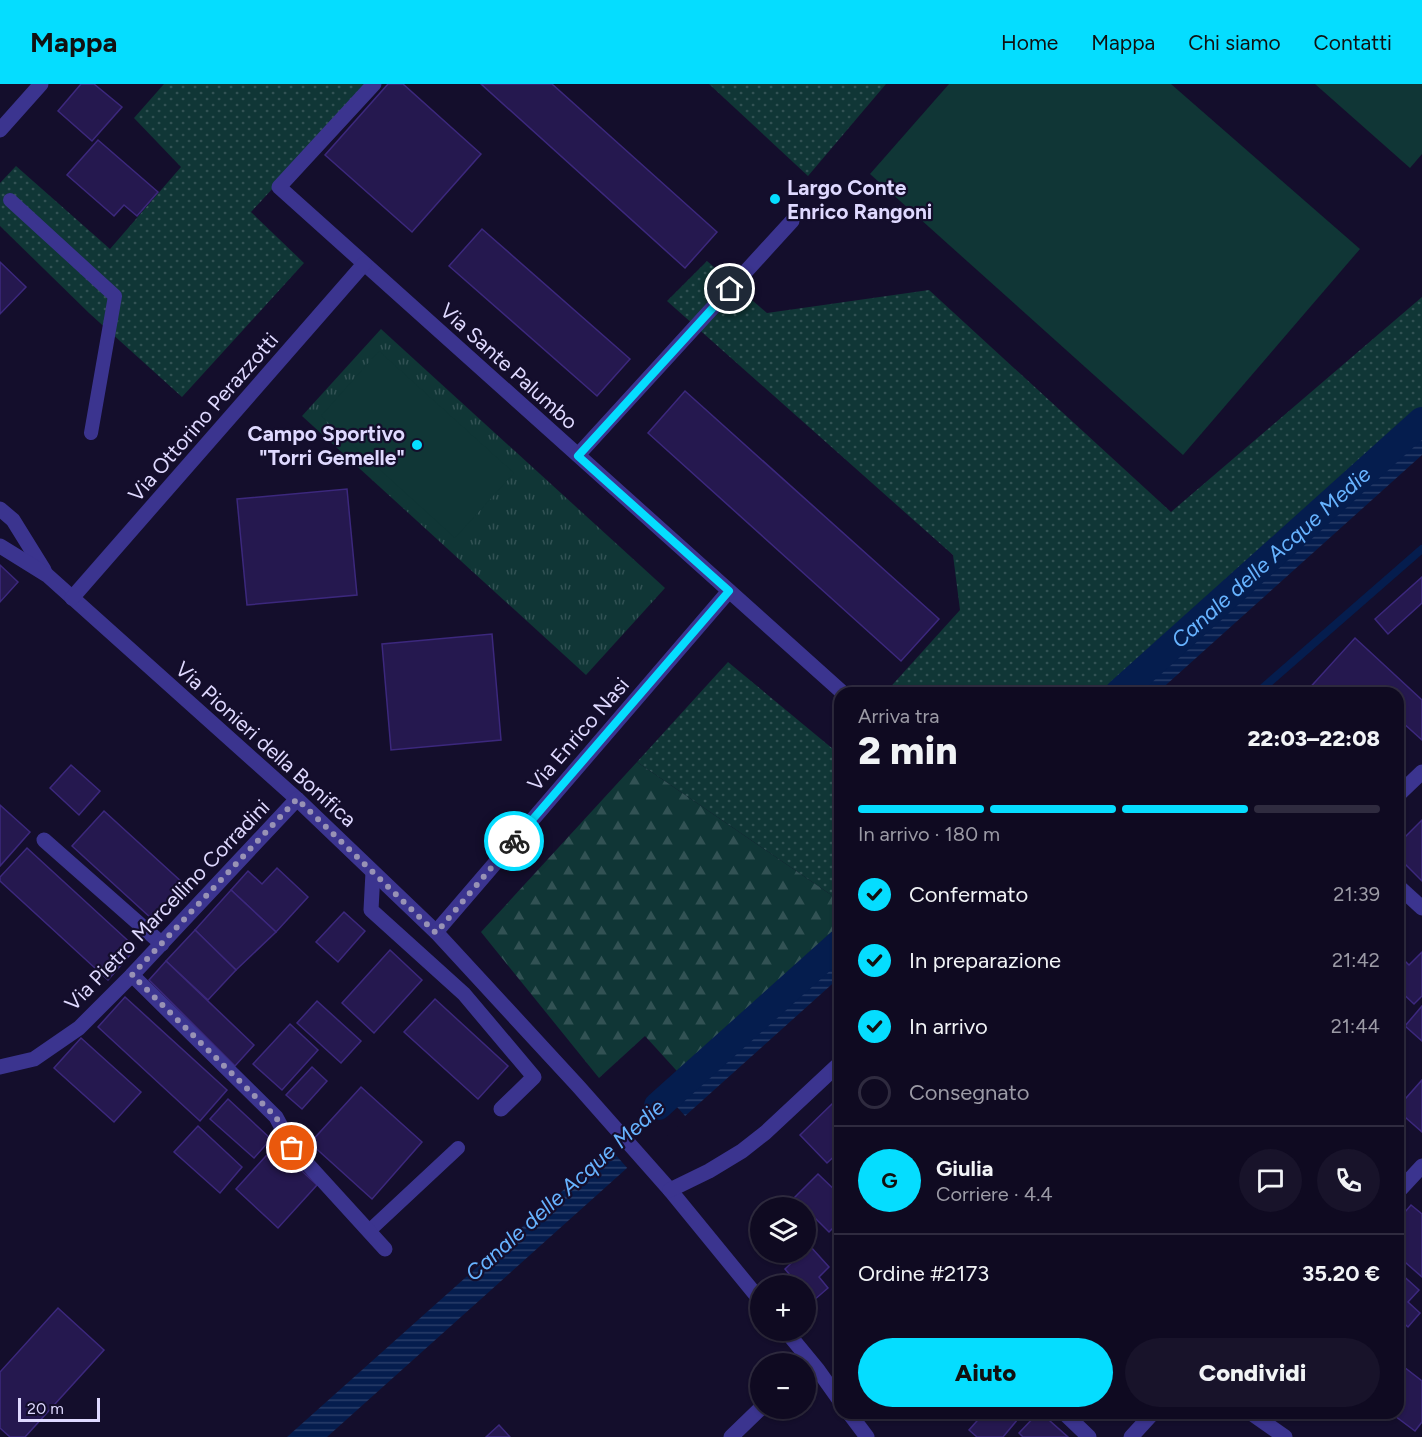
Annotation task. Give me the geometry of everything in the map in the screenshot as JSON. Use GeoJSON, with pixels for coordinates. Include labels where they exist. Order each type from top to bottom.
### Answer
{"type":"FeatureCollection","features":[{"type":"Feature","properties":{"kind":"street"},"geometry":{"type":"LineString","coordinates":[[0,130],[41,84]]}},
{"type":"Feature","properties":{"kind":"street","name":"Via Sante Palumbo"},"geometry":{"type":"LineString","coordinates":[[374,84],[279,187],[836,687]]}},
{"type":"Feature","properties":{"kind":"street"},"geometry":{"type":"LineString","coordinates":[[578,456],[792,221]]}},
{"type":"Feature","properties":{"kind":"street","name":"Via Ottorino Perazzotti"},"geometry":{"type":"LineString","coordinates":[[72,598],[364,264]]}},
{"type":"Feature","properties":{"kind":"street","name":"Via Pionieri della Bonifica"},"geometry":{"type":"LineString","coordinates":[[0,509],[13,520],[47,576]]}},
{"type":"Feature","properties":{"kind":"street","name":"Via Pionieri della Bonifica"},"geometry":{"type":"LineString","coordinates":[[0,546],[47,576],[72,598],[297,799],[436,933],[578,1086],[670,1190],[750,1288]]}},
{"type":"Feature","properties":{"kind":"street","name":"Via Enrico Nasi"},"geometry":{"type":"LineString","coordinates":[[436,933],[729,591]]}},
{"type":"Feature","properties":{"kind":"street"},"geometry":{"type":"LineString","coordinates":[[1404,789],[1422,772]]}},
{"type":"Feature","properties":{"kind":"street","name":"Via Pietro Marcellino Corradini"},"geometry":{"type":"LineString","coordinates":[[0,1067],[34,1059],[79,1028],[162,944],[297,799]]}},
{"type":"Feature","properties":{"kind":"street"},"geometry":{"type":"LineString","coordinates":[[44,840],[162,944]]}},
{"type":"Feature","properties":{"kind":"street"},"geometry":{"type":"LineString","coordinates":[[373,872],[371,910],[464,994],[534,1077],[501,1109]]}},
{"type":"Feature","properties":{"kind":"street"},"geometry":{"type":"LineString","coordinates":[[1404,892],[1422,908]]}},
{"type":"Feature","properties":{"kind":"street"},"geometry":{"type":"LineString","coordinates":[[132,975],[276,1117],[292,1148],[385,1249]]}},
{"type":"Feature","properties":{"kind":"street"},"geometry":{"type":"LineString","coordinates":[[670,1190],[718,1167],[742,1151],[765,1133],[834,1069]]}},
{"type":"Feature","properties":{"kind":"street"},"geometry":{"type":"LineString","coordinates":[[1404,1186],[1422,1166]]}},
{"type":"Feature","properties":{"kind":"street"},"geometry":{"type":"LineString","coordinates":[[816,1378],[834,1395]]}},
{"type":"Feature","properties":{"kind":"street"},"geometry":{"type":"LineString","coordinates":[[730,1437],[750,1418]]}},
{"type":"Feature","properties":{"kind":"street"},"geometry":{"type":"LineString","coordinates":[[854,1419],[867,1437]]}},
{"type":"Feature","properties":{"kind":"street"},"geometry":{"type":"LineString","coordinates":[[1070,1419],[1089,1437]]}},
{"type":"Feature","properties":{"kind":"street"},"geometry":{"type":"LineString","coordinates":[[1131,1437],[1148,1419]]}},
{"type":"Feature","properties":{"kind":"street"},"geometry":{"type":"LineString","coordinates":[[1259,1419],[1284,1437]]}},
{"type":"Feature","properties":{"kind":"lane"},"geometry":{"type":"LineString","coordinates":[[10,200],[115,296],[91,433]]}},
{"type":"Feature","properties":{"kind":"lane"},"geometry":{"type":"LineString","coordinates":[[369,1231],[458,1148]]}},
{"type":"Feature","properties":{"kind":"green space"},"geometry":{"type":"Polygon","coordinates":[[[164,84],[369,84],[251,212],[304,263],[182,397],[89,313],[0,226],[0,183],[16,166],[110,249],[181,167],[134,118],[164,84]]]}},
{"type":"Feature","properties":{"kind":"green space"},"geometry":{"type":"Polygon","coordinates":[[[709,84],[886,84],[808,176],[709,84]]]}},
{"type":"Feature","properties":{"kind":"green space"},"geometry":{"type":"Polygon","coordinates":[[[949,84],[1171,84],[1360,249],[1183,455],[870,174],[949,84]]]}},
{"type":"Feature","properties":{"kind":"green space"},"geometry":{"type":"Polygon","coordinates":[[[1315,84],[1422,84],[1422,154],[1410,168],[1315,84]]]}},
{"type":"Feature","properties":{"kind":"green space"},"geometry":{"type":"Polygon","coordinates":[[[707,261],[767,313],[929,290],[1171,512],[1422,297],[1422,421],[1126,687],[890,687],[960,610],[953,555],[667,301],[707,261]]]}},
{"type":"Feature","properties":{"kind":"green space"},"geometry":{"type":"Polygon","coordinates":[[[381,329],[665,588],[586,675],[302,416],[381,329]]]}},
{"type":"Feature","properties":{"kind":"green space","name":"Campo Sportivo \"Torri Gemelle\""},"geometry":{"type":"Polygon","coordinates":[[[379,351],[514,473],[455,538],[321,416],[379,351]]]}},
{"type":"Feature","properties":{"kind":"green space"},"geometry":{"type":"Polygon","coordinates":[[[728,662],[834,748],[834,897],[637,762],[728,662]]]}},
{"type":"Feature","properties":{"kind":"green space"},"geometry":{"type":"Polygon","coordinates":[[[637,762],[834,897],[834,948],[686,1081],[645,1036],[599,1078],[481,932],[637,762]]]}},
{"type":"Feature","properties":{"kind":"water"},"geometry":{"type":"Polygon","coordinates":[[[1422,421],[1422,455],[1164,687],[1126,687],[1422,421]]]}},
{"type":"Feature","properties":{"kind":"water"},"geometry":{"type":"Polygon","coordinates":[[[834,948],[834,982],[327,1437],[287,1437],[834,948]]]}},
{"type":"Feature","properties":{"kind":"pier"},"geometry":{"type":"Polygon","coordinates":[[[666,1095],[687,1118],[629,1170],[608,1146],[666,1095]]]}},
{"type":"Feature","properties":{"kind":"building"},"geometry":{"type":"Polygon","coordinates":[[[81,84],[94,84],[122,107],[92,141],[58,111],[81,84]]]}},
{"type":"Feature","properties":{"kind":"building"},"geometry":{"type":"Polygon","coordinates":[[[388,84],[403,84],[481,154],[412,232],[325,155],[388,84]]]}},
{"type":"Feature","properties":{"kind":"building"},"geometry":{"type":"Polygon","coordinates":[[[481,84],[552,84],[717,232],[685,268],[481,84]]]}},
{"type":"Feature","properties":{"kind":"building"},"geometry":{"type":"Polygon","coordinates":[[[98,140],[158,192],[137,216],[124,205],[114,216],[67,175],[98,140]]]}},
{"type":"Feature","properties":{"kind":"building"},"geometry":{"type":"Polygon","coordinates":[[[482,229],[630,359],[597,396],[449,266],[482,229]]]}},
{"type":"Feature","properties":{"kind":"building"},"geometry":{"type":"Polygon","coordinates":[[[0,262],[26,287],[0,314],[0,262]]]}},
{"type":"Feature","properties":{"kind":"building"},"geometry":{"type":"Polygon","coordinates":[[[685,391],[939,619],[901,661],[648,433],[685,391]]]}},
{"type":"Feature","properties":{"kind":"building"},"geometry":{"type":"Polygon","coordinates":[[[347,489],[357,595],[247,605],[237,499],[347,489]]]}},
{"type":"Feature","properties":{"kind":"building"},"geometry":{"type":"Polygon","coordinates":[[[0,565],[18,582],[0,602],[0,565]]]}},
{"type":"Feature","properties":{"kind":"building"},"geometry":{"type":"Polygon","coordinates":[[[1422,577],[1422,603],[1388,634],[1375,619],[1422,577]]]}},
{"type":"Feature","properties":{"kind":"building"},"geometry":{"type":"Polygon","coordinates":[[[492,634],[501,740],[391,750],[382,644],[492,634]]]}},
{"type":"Feature","properties":{"kind":"building"},"geometry":{"type":"Polygon","coordinates":[[[1355,638],[1422,700],[1422,740],[1404,724],[1404,687],[1310,687],[1355,638]]]}},
{"type":"Feature","properties":{"kind":"building"},"geometry":{"type":"Polygon","coordinates":[[[71,765],[100,791],[79,815],[50,788],[71,765]]]}},
{"type":"Feature","properties":{"kind":"building"},"geometry":{"type":"Polygon","coordinates":[[[0,805],[30,832],[0,866],[0,805]]]}},
{"type":"Feature","properties":{"kind":"building"},"geometry":{"type":"Polygon","coordinates":[[[104,811],[184,884],[152,919],[72,846],[104,811]]]}},
{"type":"Feature","properties":{"kind":"building"},"geometry":{"type":"Polygon","coordinates":[[[1422,820],[1422,881],[1404,863],[1404,838],[1422,820]]]}},
{"type":"Feature","properties":{"kind":"building"},"geometry":{"type":"Polygon","coordinates":[[[27,848],[136,948],[108,980],[0,881],[0,877],[27,848]]]}},
{"type":"Feature","properties":{"kind":"building"},"geometry":{"type":"Polygon","coordinates":[[[277,868],[308,897],[276,932],[231,890],[248,871],[262,884],[277,868]]]}},
{"type":"Feature","properties":{"kind":"building"},"geometry":{"type":"Polygon","coordinates":[[[231,890],[276,932],[236,970],[195,930],[231,890]]]}},
{"type":"Feature","properties":{"kind":"building"},"geometry":{"type":"Polygon","coordinates":[[[344,912],[365,931],[338,962],[316,942],[344,912]]]}},
{"type":"Feature","properties":{"kind":"building"},"geometry":{"type":"Polygon","coordinates":[[[195,930],[236,970],[208,1000],[166,961],[195,930]]]}},
{"type":"Feature","properties":{"kind":"building"},"geometry":{"type":"Polygon","coordinates":[[[390,950],[422,980],[374,1033],[342,1003],[390,950]]]}},
{"type":"Feature","properties":{"kind":"building"},"geometry":{"type":"Polygon","coordinates":[[[1422,952],[1422,996],[1414,1004],[1404,995],[1404,960],[1409,965],[1422,952]]]}},
{"type":"Feature","properties":{"kind":"building"},"geometry":{"type":"Polygon","coordinates":[[[166,961],[254,1045],[235,1066],[149,980],[166,961]]]}},
{"type":"Feature","properties":{"kind":"building"},"geometry":{"type":"Polygon","coordinates":[[[125,997],[227,1090],[200,1121],[98,1027],[125,997]]]}},
{"type":"Feature","properties":{"kind":"building"},"geometry":{"type":"Polygon","coordinates":[[[435,999],[508,1066],[478,1099],[404,1032],[435,999]]]}},
{"type":"Feature","properties":{"kind":"building"},"geometry":{"type":"Polygon","coordinates":[[[317,1001],[361,1041],[341,1063],[297,1023],[317,1001]]]}},
{"type":"Feature","properties":{"kind":"building"},"geometry":{"type":"Polygon","coordinates":[[[1422,1006],[1422,1041],[1405,1026],[1422,1006]]]}},
{"type":"Feature","properties":{"kind":"building"},"geometry":{"type":"Polygon","coordinates":[[[290,1024],[318,1050],[282,1090],[253,1064],[290,1024]]]}},
{"type":"Feature","properties":{"kind":"building"},"geometry":{"type":"Polygon","coordinates":[[[81,1038],[141,1092],[114,1122],[54,1068],[81,1038]]]}},
{"type":"Feature","properties":{"kind":"building"},"geometry":{"type":"Polygon","coordinates":[[[312,1067],[327,1081],[302,1109],[286,1095],[312,1067]]]}},
{"type":"Feature","properties":{"kind":"building"},"geometry":{"type":"Polygon","coordinates":[[[1422,1080],[1422,1132],[1404,1116],[1404,1100],[1422,1080]]]}},
{"type":"Feature","properties":{"kind":"building"},"geometry":{"type":"Polygon","coordinates":[[[361,1087],[422,1142],[372,1199],[310,1143],[361,1087]]]}},
{"type":"Feature","properties":{"kind":"building"},"geometry":{"type":"Polygon","coordinates":[[[228,1099],[271,1139],[254,1158],[210,1119],[228,1099]]]}},
{"type":"Feature","properties":{"kind":"building"},"geometry":{"type":"Polygon","coordinates":[[[834,1104],[834,1157],[827,1163],[800,1135],[834,1104]]]}},
{"type":"Feature","properties":{"kind":"building"},"geometry":{"type":"Polygon","coordinates":[[[198,1126],[242,1167],[220,1193],[174,1152],[198,1126]]]}},
{"type":"Feature","properties":{"kind":"building"},"geometry":{"type":"Polygon","coordinates":[[[275,1146],[317,1185],[278,1228],[236,1189],[275,1146]]]}},
{"type":"Feature","properties":{"kind":"building"},"geometry":{"type":"Polygon","coordinates":[[[818,1174],[834,1189],[834,1227],[829,1232],[816,1219],[816,1197],[795,1197],[818,1174]]]}},
{"type":"Feature","properties":{"kind":"building"},"geometry":{"type":"Polygon","coordinates":[[[1411,1205],[1422,1214],[1422,1277],[1404,1261],[1404,1213],[1411,1205]]]}},
{"type":"Feature","properties":{"kind":"building"},"geometry":{"type":"Polygon","coordinates":[[[816,1253],[829,1267],[819,1277],[828,1288],[816,1298],[816,1275],[790,1275],[785,1269],[791,1263],[816,1263],[816,1253]]]}},
{"type":"Feature","properties":{"kind":"building"},"geometry":{"type":"Polygon","coordinates":[[[1404,1276],[1419,1290],[1408,1302],[1420,1313],[1408,1327],[1404,1323],[1404,1276]]]}},
{"type":"Feature","properties":{"kind":"building"},"geometry":{"type":"Polygon","coordinates":[[[58,1308],[104,1350],[25,1437],[10,1437],[0,1428],[0,1372],[58,1308]]]}},
{"type":"Feature","properties":{"kind":"building"},"geometry":{"type":"Polygon","coordinates":[[[1404,1367],[1422,1381],[1422,1422],[1415,1431],[1399,1419],[1404,1419],[1404,1367]]]}},
{"type":"Feature","properties":{"kind":"building"},"geometry":{"type":"Polygon","coordinates":[[[979,1419],[1018,1419],[1003,1437],[977,1437],[969,1430],[979,1419]]]}},
{"type":"Feature","properties":{"kind":"building"},"geometry":{"type":"Polygon","coordinates":[[[1032,1419],[1048,1419],[1068,1437],[1023,1437],[1019,1433],[1032,1419]]]}},
{"type":"Feature","properties":{"kind":"building"},"geometry":{"type":"Polygon","coordinates":[[[499,1425],[510,1437],[486,1437],[499,1425]]]}},
{"type":"Feature","properties":{"kind":"waterway","name":"Canale delle Acque Medie"},"geometry":{"type":"LineString","coordinates":[[1126,687],[1422,421]]}},
{"type":"Feature","properties":{"kind":"waterway"},"geometry":{"type":"LineString","coordinates":[[1264,687],[1422,549]]}},
{"type":"Feature","properties":{"kind":"waterway","name":"Canale delle Acque Medie"},"geometry":{"type":"LineString","coordinates":[[658,1106],[834,948]]}},
{"type":"Feature","properties":{"kind":"way so far"},"geometry":{"type":"LineString","coordinates":[[292,1148],[276,1117],[132,975],[297,799],[436,933],[514,841]]}},
{"type":"Feature","properties":{"kind":"place","name":"Largo Conte Enrico Rangoni"},"geometry":{"type":"Point","coordinates":[775,199]}},
{"type":"Feature","properties":{"kind":"place","name":"Campo Sportivo \"Torri Gemelle\""},"geometry":{"type":"Point","coordinates":[417,445]}},
{"type":"Feature","properties":{"kind":"route"},"geometry":{"type":"LineString","coordinates":[[514,841],[729,591],[578,456],[730,289]]}}]}
